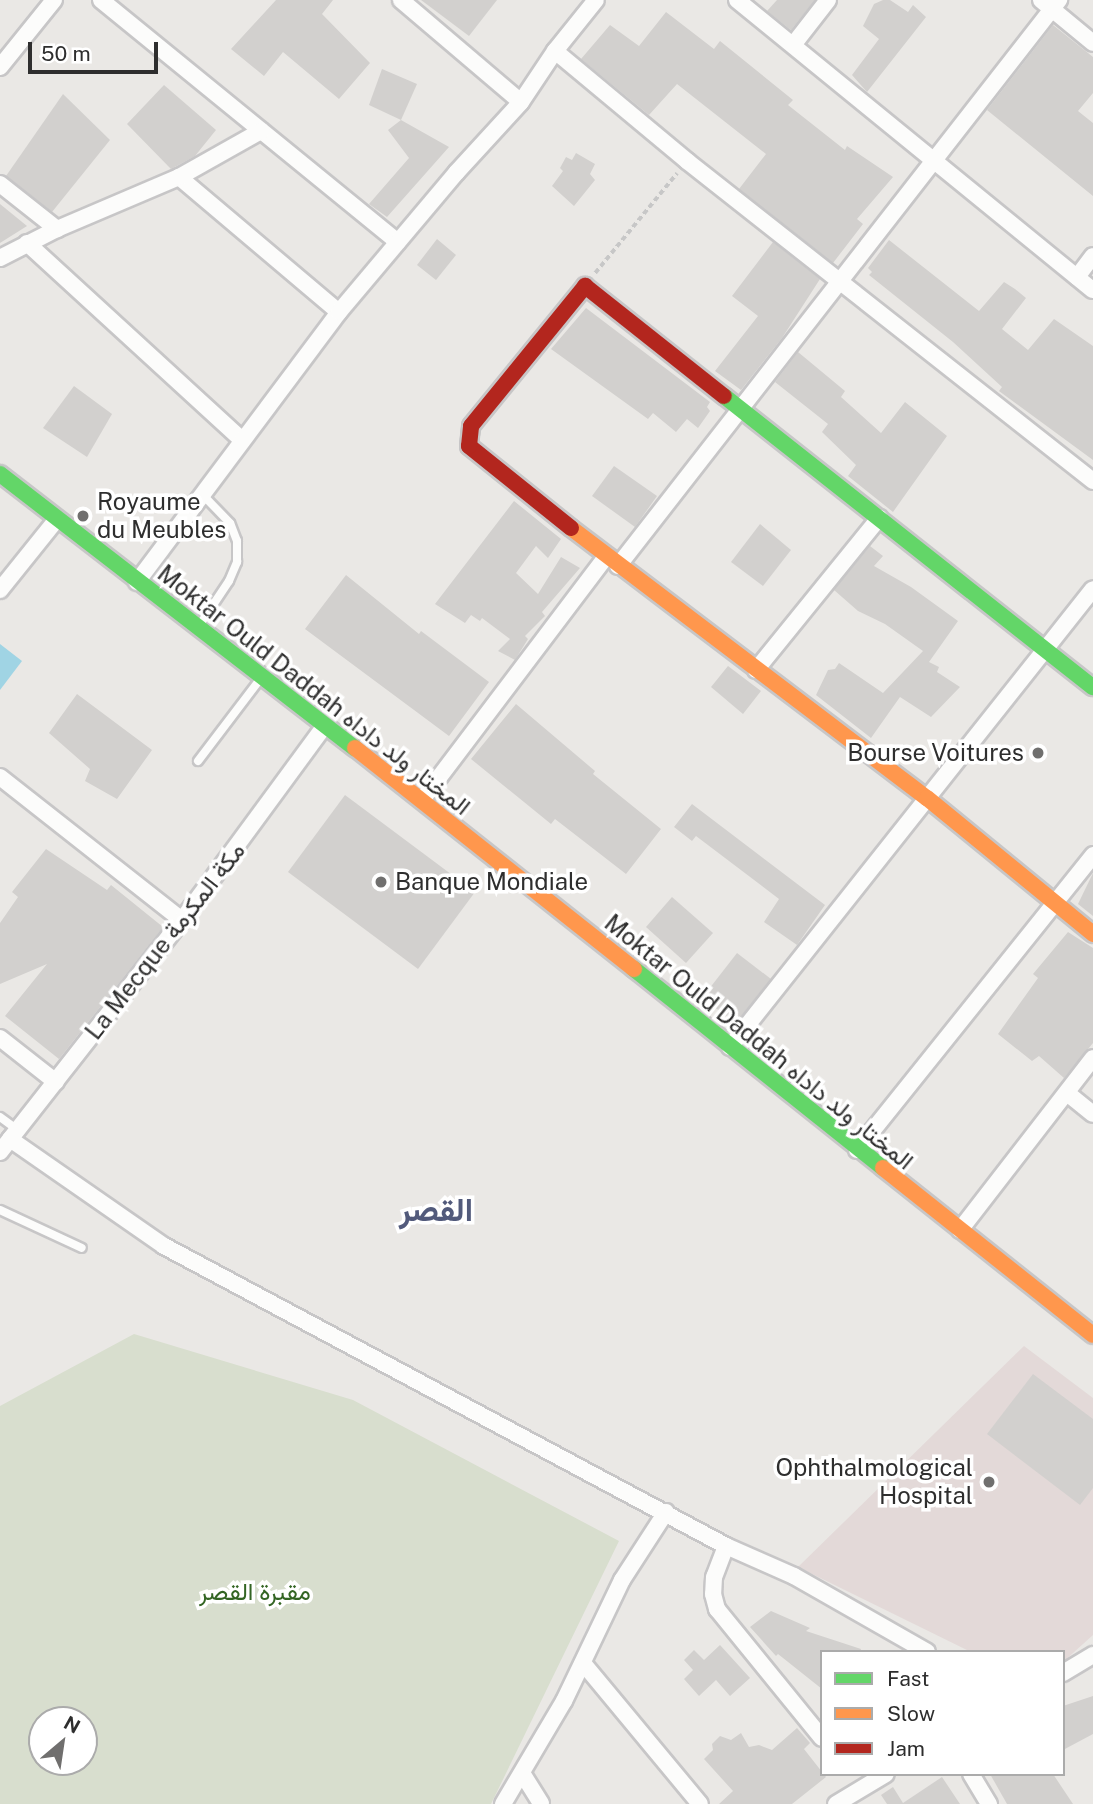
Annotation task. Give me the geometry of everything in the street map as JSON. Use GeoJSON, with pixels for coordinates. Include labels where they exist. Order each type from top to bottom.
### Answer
{"type":"FeatureCollection","features":[{"type":"Feature","properties":{"kind":"street"},"geometry":{"type":"LineString","coordinates":[[0,67],[54,0]]}},
{"type":"Feature","properties":{"kind":"street"},"geometry":{"type":"LineString","coordinates":[[101,0],[397,242]]}},
{"type":"Feature","properties":{"kind":"street"},"geometry":{"type":"LineString","coordinates":[[401,0],[522,102]]}},
{"type":"Feature","properties":{"kind":"street"},"geometry":{"type":"LineString","coordinates":[[137,582],[339,312],[397,242],[522,102],[555,51],[596,0]]}},
{"type":"Feature","properties":{"kind":"street"},"geometry":{"type":"LineString","coordinates":[[737,0],[1093,290]]}},
{"type":"Feature","properties":{"kind":"street"},"geometry":{"type":"LineString","coordinates":[[793,45],[828,0]]}},
{"type":"Feature","properties":{"kind":"street"},"geometry":{"type":"LineString","coordinates":[[422,800],[739,408],[933,161],[1051,3],[1093,43]]}},
{"type":"Feature","properties":{"kind":"street"},"geometry":{"type":"LineString","coordinates":[[555,51],[687,160],[1093,481]]}},
{"type":"Feature","properties":{"kind":"street"},"geometry":{"type":"LineString","coordinates":[[0,258],[57,229],[179,177],[261,131]]}},
{"type":"Feature","properties":{"kind":"street"},"geometry":{"type":"LineString","coordinates":[[179,177],[339,312]]}},
{"type":"Feature","properties":{"kind":"street"},"geometry":{"type":"LineString","coordinates":[[0,184],[57,229]]}},
{"type":"Feature","properties":{"kind":"street"},"geometry":{"type":"LineString","coordinates":[[27,243],[242,440]]}},
{"type":"Feature","properties":{"kind":"street"},"geometry":{"type":"LineString","coordinates":[[1077,277],[1093,256]]}},
{"type":"Feature","properties":{"kind":"street"},"geometry":{"type":"LineString","coordinates":[[1093,687],[585,286],[471,426],[469,446],[612,562],[928,799],[1093,934]]}},
{"type":"Feature","properties":{"kind":"street","name":"Moktar Ould Daddah المختار ولد داداه"},"geometry":{"type":"LineString","coordinates":[[0,474],[324,727],[422,800],[857,1150],[1093,1335]]}},
{"type":"Feature","properties":{"kind":"street"},"geometry":{"type":"LineString","coordinates":[[756,670],[879,518]]}},
{"type":"Feature","properties":{"kind":"street"},"geometry":{"type":"LineString","coordinates":[[0,590],[57,519]]}},
{"type":"Feature","properties":{"kind":"street"},"geometry":{"type":"LineString","coordinates":[[730,1047],[1093,590]]}},
{"type":"Feature","properties":{"kind":"street","name":"La Mecque مكة المكرمة"},"geometry":{"type":"LineString","coordinates":[[9,1140],[182,920],[324,727]]}},
{"type":"Feature","properties":{"kind":"street"},"geometry":{"type":"LineString","coordinates":[[0,777],[182,920]]}},
{"type":"Feature","properties":{"kind":"street"},"geometry":{"type":"LineString","coordinates":[[857,1150],[1093,855]]}},
{"type":"Feature","properties":{"kind":"street"},"geometry":{"type":"LineString","coordinates":[[0,1038],[56,1082]]}},
{"type":"Feature","properties":{"kind":"street"},"geometry":{"type":"LineString","coordinates":[[960,1230],[1093,1058]]}},
{"type":"Feature","properties":{"kind":"street"},"geometry":{"type":"LineString","coordinates":[[1067,1093],[1093,1114]]}},
{"type":"Feature","properties":{"kind":"street"},"geometry":{"type":"LineString","coordinates":[[9,1140],[164,1246],[726,1546],[794,1576],[924,1650]]}},
{"type":"Feature","properties":{"kind":"street"},"geometry":{"type":"LineString","coordinates":[[503,1804],[583,1663],[622,1580],[666,1512]]}},
{"type":"Feature","properties":{"kind":"street"},"geometry":{"type":"LineString","coordinates":[[726,1546],[714,1577],[713,1594],[717,1609],[820,1736]]}},
{"type":"Feature","properties":{"kind":"street"},"geometry":{"type":"LineString","coordinates":[[1065,1673],[1093,1655]]}},
{"type":"Feature","properties":{"kind":"street"},"geometry":{"type":"LineString","coordinates":[[583,1663],[700,1804]]}},
{"type":"Feature","properties":{"kind":"street"},"geometry":{"type":"LineString","coordinates":[[522,1773],[541,1804]]}},
{"type":"Feature","properties":{"kind":"street"},"geometry":{"type":"LineString","coordinates":[[836,1804],[857,1780],[876,1776]]}},
{"type":"Feature","properties":{"kind":"street"},"geometry":{"type":"LineString","coordinates":[[972,1776],[989,1804]]}},
{"type":"Feature","properties":{"kind":"lane"},"geometry":{"type":"LineString","coordinates":[[197,628],[229,581],[237,562],[237,541],[230,523],[202,494]]}},
{"type":"Feature","properties":{"kind":"lane"},"geometry":{"type":"LineString","coordinates":[[198,761],[261,678]]}},
{"type":"Feature","properties":{"kind":"lane"},"geometry":{"type":"LineString","coordinates":[[0,1117],[9,1140]]}},
{"type":"Feature","properties":{"kind":"lane"},"geometry":{"type":"LineString","coordinates":[[0,1210],[82,1248]]}},
{"type":"Feature","properties":{"kind":"path"},"geometry":{"type":"LineString","coordinates":[[585,286],[687,160]]}},
{"type":"Feature","properties":{"kind":"shaded area","name":"Ophthalmological Hospital"},"geometry":{"type":"Polygon","coordinates":[[[1024,1346],[1093,1398],[1093,1635],[1065,1660],[1065,1650],[967,1650],[798,1567],[1024,1346]]]}},
{"type":"Feature","properties":{"kind":"green space","name":"مقبرة القصر"},"geometry":{"type":"Polygon","coordinates":[[[134,1334],[353,1400],[619,1541],[491,1804],[0,1804],[0,1406],[134,1334]]]}},
{"type":"Feature","properties":{"kind":"water"},"geometry":{"type":"Polygon","coordinates":[[[0,644],[22,661],[0,690],[0,644]]]}},
{"type":"Feature","properties":{"kind":"building"},"geometry":{"type":"Polygon","coordinates":[[[276,0],[333,0],[322,14],[370,63],[339,99],[283,52],[264,76],[231,49],[276,0]]]}},
{"type":"Feature","properties":{"kind":"building"},"geometry":{"type":"Polygon","coordinates":[[[421,0],[497,0],[469,36],[421,0]]]}},
{"type":"Feature","properties":{"kind":"building"},"geometry":{"type":"Polygon","coordinates":[[[777,0],[815,0],[791,30],[767,11],[777,0]]]}},
{"type":"Feature","properties":{"kind":"building"},"geometry":{"type":"Polygon","coordinates":[[[890,0],[908,12],[913,5],[926,17],[867,92],[852,75],[879,39],[863,26],[874,4],[890,0]]]}},
{"type":"Feature","properties":{"kind":"building"},"geometry":{"type":"Polygon","coordinates":[[[666,12],[714,49],[720,41],[793,100],[788,105],[845,150],[847,146],[893,177],[857,219],[863,224],[833,263],[739,189],[766,154],[677,84],[649,115],[581,59],[610,25],[639,46],[666,12]]]}},
{"type":"Feature","properties":{"kind":"building"},"geometry":{"type":"Polygon","coordinates":[[[1053,25],[1093,57],[1093,93],[1078,111],[1093,123],[1093,196],[987,110],[1053,25]]]}},
{"type":"Feature","properties":{"kind":"building"},"geometry":{"type":"Polygon","coordinates":[[[382,69],[417,84],[401,120],[369,105],[382,69]]]}},
{"type":"Feature","properties":{"kind":"building"},"geometry":{"type":"Polygon","coordinates":[[[164,85],[216,130],[195,156],[171,169],[127,124],[164,85]]]}},
{"type":"Feature","properties":{"kind":"building"},"geometry":{"type":"Polygon","coordinates":[[[63,94],[110,140],[52,212],[6,176],[63,94]]]}},
{"type":"Feature","properties":{"kind":"building"},"geometry":{"type":"Polygon","coordinates":[[[401,120],[449,147],[387,217],[369,204],[409,158],[388,130],[401,120]]]}},
{"type":"Feature","properties":{"kind":"building"},"geometry":{"type":"Polygon","coordinates":[[[576,153],[595,164],[590,174],[595,180],[574,206],[552,186],[563,171],[560,168],[566,157],[572,160],[576,153]]]}},
{"type":"Feature","properties":{"kind":"building"},"geometry":{"type":"Polygon","coordinates":[[[0,204],[27,226],[0,243],[0,204]]]}},
{"type":"Feature","properties":{"kind":"building"},"geometry":{"type":"Polygon","coordinates":[[[437,239],[456,255],[436,280],[417,265],[437,239]]]}},
{"type":"Feature","properties":{"kind":"building"},"geometry":{"type":"Polygon","coordinates":[[[889,240],[979,311],[1004,282],[1015,289],[1026,298],[1002,329],[1028,350],[1054,319],[1093,346],[1093,460],[999,391],[1002,387],[953,342],[869,275],[872,272],[868,268],[889,240]]]}},
{"type":"Feature","properties":{"kind":"building"},"geometry":{"type":"Polygon","coordinates":[[[773,242],[820,279],[782,338],[741,390],[715,371],[758,316],[732,296],[773,242]]]}},
{"type":"Feature","properties":{"kind":"building"},"geometry":{"type":"Polygon","coordinates":[[[586,308],[710,402],[707,407],[710,411],[698,428],[687,419],[676,432],[653,413],[648,419],[551,349],[586,308]]]}},
{"type":"Feature","properties":{"kind":"building"},"geometry":{"type":"Polygon","coordinates":[[[798,352],[845,391],[841,397],[881,433],[905,402],[947,436],[893,512],[848,476],[856,465],[822,432],[828,424],[775,382],[798,352]]]}},
{"type":"Feature","properties":{"kind":"building"},"geometry":{"type":"Polygon","coordinates":[[[74,386],[112,414],[87,457],[43,428],[74,386]]]}},
{"type":"Feature","properties":{"kind":"building"},"geometry":{"type":"Polygon","coordinates":[[[614,466],[657,496],[635,527],[592,496],[614,466]]]}},
{"type":"Feature","properties":{"kind":"building"},"geometry":{"type":"Polygon","coordinates":[[[514,501],[561,539],[548,558],[536,546],[516,573],[538,594],[561,557],[580,568],[542,612],[545,616],[525,636],[528,639],[515,660],[498,651],[510,639],[482,618],[480,621],[471,615],[465,623],[435,604],[514,501]]]}},
{"type":"Feature","properties":{"kind":"building"},"geometry":{"type":"Polygon","coordinates":[[[760,524],[791,550],[763,586],[731,562],[760,524]]]}},
{"type":"Feature","properties":{"kind":"building"},"geometry":{"type":"Polygon","coordinates":[[[870,546],[883,556],[874,566],[911,587],[958,621],[929,662],[939,667],[937,672],[960,687],[931,717],[900,697],[871,738],[816,695],[828,670],[835,669],[839,663],[883,693],[923,651],[885,624],[858,611],[834,590],[870,546]]]}},
{"type":"Feature","properties":{"kind":"building"},"geometry":{"type":"Polygon","coordinates":[[[346,575],[419,634],[421,631],[489,682],[449,736],[305,629],[346,575]]]}},
{"type":"Feature","properties":{"kind":"building"},"geometry":{"type":"Polygon","coordinates":[[[728,666],[761,691],[743,714],[711,687],[728,666]]]}},
{"type":"Feature","properties":{"kind":"building"},"geometry":{"type":"Polygon","coordinates":[[[77,694],[152,750],[117,799],[85,781],[90,769],[49,733],[77,694]]]}},
{"type":"Feature","properties":{"kind":"building"},"geometry":{"type":"Polygon","coordinates":[[[516,704],[595,771],[593,774],[661,829],[626,874],[555,819],[551,824],[471,759],[516,704]]]}},
{"type":"Feature","properties":{"kind":"building","name":"Banque Mondiale"},"geometry":{"type":"Polygon","coordinates":[[[345,795],[475,892],[418,969],[288,872],[345,795]]]}},
{"type":"Feature","properties":{"kind":"building"},"geometry":{"type":"Polygon","coordinates":[[[692,804],[825,905],[797,945],[764,922],[779,899],[696,836],[692,841],[674,827],[692,804]]]}},
{"type":"Feature","properties":{"kind":"building"},"geometry":{"type":"Polygon","coordinates":[[[46,849],[107,890],[111,885],[163,927],[59,1059],[5,1016],[47,964],[0,984],[0,923],[18,897],[12,892],[46,849]]]}},
{"type":"Feature","properties":{"kind":"building"},"geometry":{"type":"Polygon","coordinates":[[[1093,873],[1093,916],[1078,904],[1093,873]]]}},
{"type":"Feature","properties":{"kind":"building"},"geometry":{"type":"Polygon","coordinates":[[[672,897],[713,933],[686,963],[646,927],[672,897]]]}},
{"type":"Feature","properties":{"kind":"building"},"geometry":{"type":"Polygon","coordinates":[[[1068,932],[1093,948],[1093,1043],[1064,1078],[1039,1056],[1032,1061],[998,1034],[1038,978],[1033,974],[1068,932]]]}},
{"type":"Feature","properties":{"kind":"building"},"geometry":{"type":"Polygon","coordinates":[[[737,953],[771,979],[736,1023],[702,998],[737,953]]]}},
{"type":"Feature","properties":{"kind":"building"},"geometry":{"type":"Polygon","coordinates":[[[1033,1374],[1093,1419],[1093,1488],[1080,1505],[987,1434],[1033,1374]]]}},
{"type":"Feature","properties":{"kind":"building"},"geometry":{"type":"Polygon","coordinates":[[[771,1611],[810,1628],[806,1631],[861,1649],[820,1650],[820,1687],[778,1654],[776,1656],[750,1627],[771,1611]]]}},
{"type":"Feature","properties":{"kind":"building"},"geometry":{"type":"Polygon","coordinates":[[[720,1645],[750,1678],[730,1696],[716,1680],[699,1696],[684,1679],[693,1670],[684,1660],[694,1650],[704,1660],[720,1645]]]}},
{"type":"Feature","properties":{"kind":"building"},"geometry":{"type":"Polygon","coordinates":[[[1093,1696],[1093,1734],[1065,1749],[1065,1705],[1093,1696]]]}},
{"type":"Feature","properties":{"kind":"building"},"geometry":{"type":"Polygon","coordinates":[[[797,1728],[810,1743],[804,1749],[820,1769],[820,1776],[826,1777],[792,1804],[719,1804],[733,1791],[704,1759],[713,1750],[712,1744],[720,1736],[731,1740],[741,1733],[749,1747],[759,1745],[772,1750],[797,1728]]]}},
{"type":"Feature","properties":{"kind":"building"},"geometry":{"type":"Polygon","coordinates":[[[991,1776],[1054,1776],[1073,1804],[1007,1804],[991,1776]]]}},
{"type":"Feature","properties":{"kind":"building"},"geometry":{"type":"Polygon","coordinates":[[[942,1777],[960,1804],[887,1804],[881,1795],[893,1787],[903,1803],[942,1777]]]}},
{"type":"Feature","properties":{"kind":"traffic: fast"},"geometry":{"type":"LineString","coordinates":[[724,396],[1093,687]]}},
{"type":"Feature","properties":{"kind":"traffic: fast"},"geometry":{"type":"LineString","coordinates":[[0,474],[355,748]]}},
{"type":"Feature","properties":{"kind":"traffic: fast"},"geometry":{"type":"LineString","coordinates":[[634,969],[883,1168]]}},
{"type":"Feature","properties":{"kind":"traffic: slow"},"geometry":{"type":"LineString","coordinates":[[571,528],[927,798],[1093,934]]}},
{"type":"Feature","properties":{"kind":"traffic: slow"},"geometry":{"type":"LineString","coordinates":[[355,748],[634,969]]}},
{"type":"Feature","properties":{"kind":"traffic: slow"},"geometry":{"type":"LineString","coordinates":[[883,1168],[1093,1335]]}},
{"type":"Feature","properties":{"kind":"traffic: jam"},"geometry":{"type":"LineString","coordinates":[[571,528],[469,446],[471,426],[585,286],[724,396]]}},
{"type":"Feature","properties":{"kind":"place","name":"Royaume du Meubles"},"geometry":{"type":"Point","coordinates":[83,516]}},
{"type":"Feature","properties":{"kind":"place","name":"Bourse Voitures"},"geometry":{"type":"Point","coordinates":[1038,753]}},
{"type":"Feature","properties":{"kind":"place","name":"Banque Mondiale"},"geometry":{"type":"Point","coordinates":[381,882]}},
{"type":"Feature","properties":{"kind":"place","name":"Ophthalmological Hospital"},"geometry":{"type":"Point","coordinates":[989,1482]}},
{"type":"Feature","properties":{"kind":"district","name":"القصر"},"geometry":{"type":"Point","coordinates":[436,1210]}}]}
